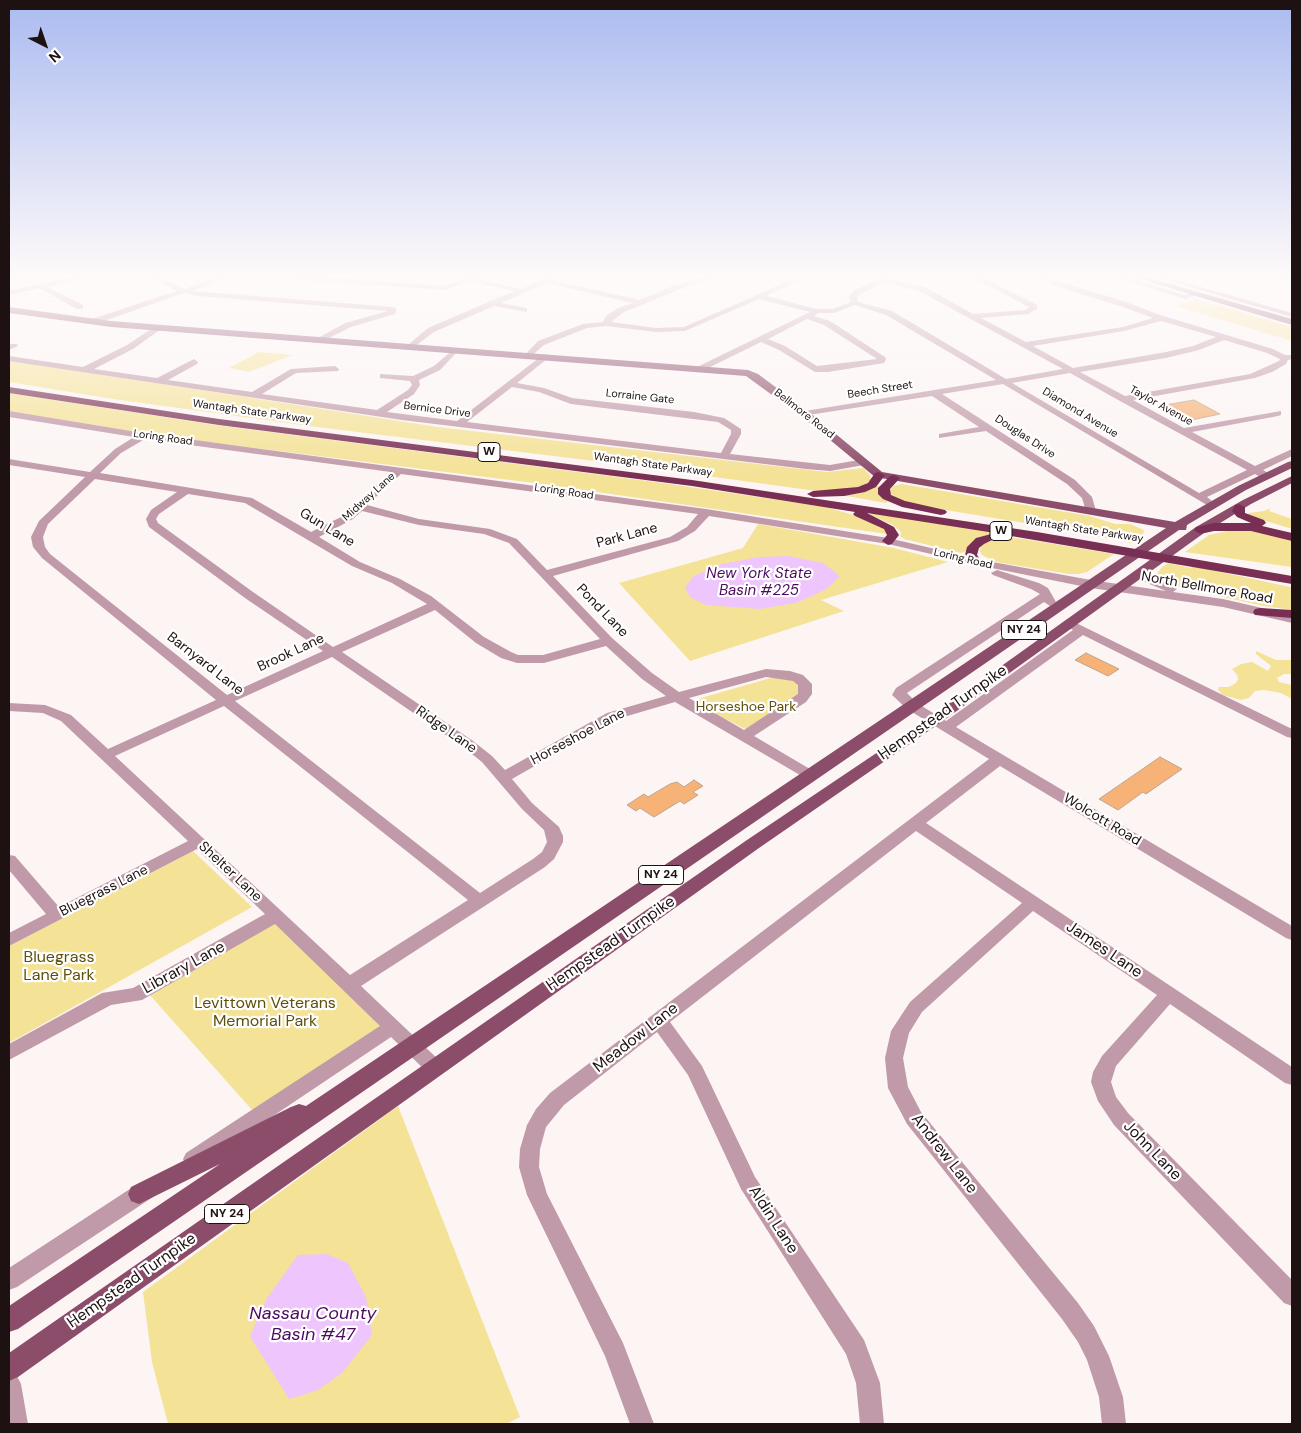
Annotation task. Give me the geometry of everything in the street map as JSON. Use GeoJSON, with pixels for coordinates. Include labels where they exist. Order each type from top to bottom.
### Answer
{"type":"FeatureCollection","features":[{"type":"Feature","properties":{"kind":"highway","name":"Wantagh State Parkway"},"geometry":{"type":"LineString","coordinates":[[9,385],[212,416],[695,477],[1289,579]]}},
{"type":"Feature","properties":{"kind":"highway","name":"Wantagh State Parkway"},"geometry":{"type":"LineString","coordinates":[[9,390],[219,422],[970,518],[1268,568],[1289,579]]}},
{"type":"Feature","properties":{"kind":"highway"},"geometry":{"type":"LineString","coordinates":[[809,497],[861,490],[872,485],[879,475]]}},
{"type":"Feature","properties":{"kind":"highway"},"geometry":{"type":"LineString","coordinates":[[894,478],[884,488],[884,494],[894,501],[970,518]]}},
{"type":"Feature","properties":{"kind":"highway"},"geometry":{"type":"LineString","coordinates":[[809,497],[851,511],[888,527],[893,535],[888,541]]}},
{"type":"Feature","properties":{"kind":"highway"},"geometry":{"type":"LineString","coordinates":[[1239,507],[1238,512],[1244,518],[1292,535]]}},
{"type":"Feature","properties":{"kind":"highway"},"geometry":{"type":"LineString","coordinates":[[1200,530],[1214,527],[1251,528],[1292,535]]}},
{"type":"Feature","properties":{"kind":"highway"},"geometry":{"type":"LineString","coordinates":[[981,563],[971,556],[973,547],[980,541],[998,535],[1037,536]]}},
{"type":"Feature","properties":{"kind":"highway"},"geometry":{"type":"LineString","coordinates":[[1268,568],[1292,569]]}},
{"type":"Feature","properties":{"kind":"highway"},"geometry":{"type":"LineString","coordinates":[[1260,612],[1292,614]]}},
{"type":"Feature","properties":{"kind":"main road","name":"Bellmore Road"},"geometry":{"type":"LineString","coordinates":[[345,342],[740,372],[755,376],[879,475],[1200,530]]}},
{"type":"Feature","properties":{"kind":"main road","name":"Hempstead Turnpike"},"geometry":{"type":"LineString","coordinates":[[9,1320],[655,879],[1177,526],[1266,476],[1292,465]]}},
{"type":"Feature","properties":{"kind":"main road"},"geometry":{"type":"LineString","coordinates":[[1291,480],[1282,476],[1292,465]]}},
{"type":"Feature","properties":{"kind":"main road","name":"Hempstead Turnpike"},"geometry":{"type":"LineString","coordinates":[[9,1368],[753,844],[941,723],[1068,623],[1179,544],[1239,507],[1291,480]]}},
{"type":"Feature","properties":{"kind":"main road"},"geometry":{"type":"LineString","coordinates":[[1114,515],[1146,525],[1156,532],[1158,539]]}},
{"type":"Feature","properties":{"kind":"main road"},"geometry":{"type":"LineString","coordinates":[[139,1194],[354,1086]]}},
{"type":"Feature","properties":{"kind":"street"},"geometry":{"type":"LineString","coordinates":[[85,370],[138,342]]}},
{"type":"Feature","properties":{"kind":"street"},"geometry":{"type":"LineString","coordinates":[[411,347],[417,342]]}},
{"type":"Feature","properties":{"kind":"street"},"geometry":{"type":"LineString","coordinates":[[528,356],[544,342]]}},
{"type":"Feature","properties":{"kind":"street"},"geometry":{"type":"LineString","coordinates":[[700,369],[756,342]]}},
{"type":"Feature","properties":{"kind":"street"},"geometry":{"type":"LineString","coordinates":[[768,342],[782,348],[815,369],[828,369],[881,361],[882,359],[856,342]]}},
{"type":"Feature","properties":{"kind":"street","name":"Diamond Avenue"},"geometry":{"type":"LineString","coordinates":[[937,342],[1212,505]]}},
{"type":"Feature","properties":{"kind":"street","name":"Taylor Avenue"},"geometry":{"type":"LineString","coordinates":[[1018,342],[1266,476]]}},
{"type":"Feature","properties":{"kind":"street"},"geometry":{"type":"LineString","coordinates":[[1024,345],[1044,342]]}},
{"type":"Feature","properties":{"kind":"street","name":"Beech Street"},"geometry":{"type":"LineString","coordinates":[[805,414],[1183,351],[1210,342]]}},
{"type":"Feature","properties":{"kind":"street"},"geometry":{"type":"LineString","coordinates":[[1124,399],[1252,376],[1269,370],[1288,357],[1240,342]]}},
{"type":"Feature","properties":{"kind":"street"},"geometry":{"type":"LineString","coordinates":[[383,376],[414,379],[437,368],[454,350]]}},
{"type":"Feature","properties":{"kind":"street"},"geometry":{"type":"LineString","coordinates":[[460,424],[544,357]]}},
{"type":"Feature","properties":{"kind":"street","name":"Bernice Drive"},"geometry":{"type":"LineString","coordinates":[[9,359],[460,424],[724,456],[830,468],[864,462]]}},
{"type":"Feature","properties":{"kind":"street"},"geometry":{"type":"LineString","coordinates":[[159,381],[194,362]]}},
{"type":"Feature","properties":{"kind":"street"},"geometry":{"type":"LineString","coordinates":[[254,395],[294,371],[335,369]]}},
{"type":"Feature","properties":{"kind":"street"},"geometry":{"type":"LineString","coordinates":[[379,413],[411,392],[416,385],[414,379]]}},
{"type":"Feature","properties":{"kind":"street","name":"Lorraine Gate"},"geometry":{"type":"LineString","coordinates":[[510,384],[541,390],[571,401],[721,420],[736,429],[736,434],[724,456]]}},
{"type":"Feature","properties":{"kind":"street","name":"Douglas Drive"},"geometry":{"type":"LineString","coordinates":[[934,393],[1081,490],[1087,497],[1091,511]]}},
{"type":"Feature","properties":{"kind":"street","name":"Loring Road"},"geometry":{"type":"LineString","coordinates":[[9,414],[143,436],[706,512],[888,541],[981,563],[1116,588]]}},
{"type":"Feature","properties":{"kind":"street"},"geometry":{"type":"LineString","coordinates":[[1182,431],[1278,414]]}},
{"type":"Feature","properties":{"kind":"street"},"geometry":{"type":"LineString","coordinates":[[942,436],[988,428]]}},
{"type":"Feature","properties":{"kind":"street","name":"Barnyard Lane"},"geometry":{"type":"LineString","coordinates":[[143,436],[118,451],[43,524],[37,537],[39,548],[46,556],[226,701],[480,901]]}},
{"type":"Feature","properties":{"kind":"street"},"geometry":{"type":"LineString","coordinates":[[1199,497],[1292,452]]}},
{"type":"Feature","properties":{"kind":"street","name":"Gun Lane"},"geometry":{"type":"LineString","coordinates":[[10,464],[93,475],[248,500],[312,536],[356,564],[396,581],[446,612],[480,640],[517,659],[544,659],[608,641]]}},
{"type":"Feature","properties":{"kind":"street","name":"Midway Lane"},"geometry":{"type":"LineString","coordinates":[[312,536],[340,524],[361,507],[399,470]]}},
{"type":"Feature","properties":{"kind":"street","name":"Ridge Lane"},"geometry":{"type":"LineString","coordinates":[[186,490],[156,512],[151,519],[153,525],[249,595],[468,744],[487,759],[527,806],[550,827],[555,836],[555,842],[548,855],[540,863],[350,984]]}},
{"type":"Feature","properties":{"kind":"street","name":"Pond Lane"},"geometry":{"type":"LineString","coordinates":[[361,507],[419,522],[486,531],[513,541],[608,641],[647,676],[677,697],[810,775]]}},
{"type":"Feature","properties":{"kind":"street","name":"Park Lane"},"geometry":{"type":"LineString","coordinates":[[546,574],[674,539],[691,529],[706,512]]}},
{"type":"Feature","properties":{"kind":"street"},"geometry":{"type":"LineString","coordinates":[[981,563],[993,572],[1036,586],[1047,595],[1051,600],[1043,618]]}},
{"type":"Feature","properties":{"kind":"street"},"geometry":{"type":"LineString","coordinates":[[1148,566],[1146,578],[1158,585],[1222,604]]}},
{"type":"Feature","properties":{"kind":"street","name":"North Bellmore Road"},"geometry":{"type":"LineString","coordinates":[[1116,588],[1222,604],[1292,619]]}},
{"type":"Feature","properties":{"kind":"street","name":"Hempstead Turnpike"},"geometry":{"type":"LineString","coordinates":[[912,706],[899,695],[901,691],[1047,595]]}},
{"type":"Feature","properties":{"kind":"street","name":"Brook Lane"},"geometry":{"type":"LineString","coordinates":[[106,755],[435,605]]}},
{"type":"Feature","properties":{"kind":"street"},"geometry":{"type":"LineString","coordinates":[[1068,623],[1292,734]]}},
{"type":"Feature","properties":{"kind":"street","name":"Hempstead Turnpike"},"geometry":{"type":"LineString","coordinates":[[941,723],[1082,630]]}},
{"type":"Feature","properties":{"kind":"street","name":"Horseshoe Lane"},"geometry":{"type":"LineString","coordinates":[[502,778],[612,716],[766,673],[790,675],[805,684],[805,694],[801,699],[743,737]]}},
{"type":"Feature","properties":{"kind":"street","name":"Wolcott Road"},"geometry":{"type":"LineString","coordinates":[[912,706],[1292,934]]}},
{"type":"Feature","properties":{"kind":"street","name":"Shelter Lane"},"geometry":{"type":"LineString","coordinates":[[9,707],[45,710],[66,718],[350,984],[436,1068]]}},
{"type":"Feature","properties":{"kind":"street","name":"Meadow Lane"},"geometry":{"type":"LineString","coordinates":[[642,1424],[615,1351],[537,1196],[529,1167],[530,1149],[537,1125],[556,1099],[999,759]]}},
{"type":"Feature","properties":{"kind":"street","name":"James Lane"},"geometry":{"type":"LineString","coordinates":[[915,823],[1292,1077]]}},
{"type":"Feature","properties":{"kind":"street","name":"Bluegrass Lane"},"geometry":{"type":"LineString","coordinates":[[9,940],[199,842]]}},
{"type":"Feature","properties":{"kind":"street"},"geometry":{"type":"LineString","coordinates":[[9,860],[57,915]]}},
{"type":"Feature","properties":{"kind":"street","name":"Andrew Lane"},"geometry":{"type":"LineString","coordinates":[[1032,902],[916,1007],[900,1031],[894,1058],[898,1088],[914,1118],[1070,1311],[1086,1334],[1097,1356],[1111,1397],[1114,1424]]}},
{"type":"Feature","properties":{"kind":"street","name":"Library Lane"},"geometry":{"type":"LineString","coordinates":[[9,1053],[108,998],[136,995],[277,915]]}},
{"type":"Feature","properties":{"kind":"street","name":"John Lane"},"geometry":{"type":"LineString","coordinates":[[1169,994],[1109,1061],[1103,1072],[1102,1082],[1108,1101],[1121,1119],[1292,1295]]}},
{"type":"Feature","properties":{"kind":"street","name":"Aldin Lane"},"geometry":{"type":"LineString","coordinates":[[659,1020],[695,1072],[748,1183],[856,1348],[868,1383],[872,1424]]}},
{"type":"Feature","properties":{"kind":"street"},"geometry":{"type":"LineString","coordinates":[[9,1280],[392,1026]]}},
{"type":"Feature","properties":{"kind":"street"},"geometry":{"type":"LineString","coordinates":[[9,1384],[16,1424]]}},
{"type":"Feature","properties":{"kind":"green space"},"geometry":{"type":"Polygon","coordinates":[[[259,352],[293,355],[249,372],[229,368],[259,352]]]}},
{"type":"Feature","properties":{"kind":"green space"},"geometry":{"type":"Polygon","coordinates":[[[9,360],[438,427],[827,472],[863,468],[870,475],[871,480],[863,486],[824,492],[113,399],[9,382],[9,360]]]}},
{"type":"Feature","properties":{"kind":"green space"},"geometry":{"type":"Polygon","coordinates":[[[9,393],[216,425],[663,483],[826,507],[857,516],[886,529],[887,534],[542,484],[144,434],[9,412],[9,393]]]}},
{"type":"Feature","properties":{"kind":"green space"},"geometry":{"type":"Polygon","coordinates":[[[902,484],[1090,516],[1115,524],[1130,524],[1144,530],[1143,535],[1131,543],[1049,527],[909,504],[892,496],[890,490],[893,486],[902,484]]]}},
{"type":"Feature","properties":{"kind":"green space"},"geometry":{"type":"Polygon","coordinates":[[[877,486],[881,487],[882,496],[888,501],[886,503],[841,495],[856,494],[877,486]]]}},
{"type":"Feature","properties":{"kind":"green space"},"geometry":{"type":"Polygon","coordinates":[[[1271,508],[1269,511],[1292,519],[1292,529],[1247,515],[1271,508]]]}},
{"type":"Feature","properties":{"kind":"green space"},"geometry":{"type":"Polygon","coordinates":[[[871,513],[1007,534],[991,535],[961,553],[904,539],[900,536],[901,532],[893,525],[871,515],[871,513]]]}},
{"type":"Feature","properties":{"kind":"green space"},"geometry":{"type":"Polygon","coordinates":[[[758,524],[894,548],[948,562],[821,600],[844,611],[690,661],[619,583],[743,548],[758,524]]]}},
{"type":"Feature","properties":{"kind":"green space"},"geometry":{"type":"Polygon","coordinates":[[[1237,529],[1278,534],[1292,539],[1292,567],[1185,552],[1209,535],[1237,529]]]}},
{"type":"Feature","properties":{"kind":"green space"},"geometry":{"type":"Polygon","coordinates":[[[1003,537],[1114,554],[1087,572],[1079,574],[996,562],[982,555],[980,551],[981,545],[1003,537]]]}},
{"type":"Feature","properties":{"kind":"green space"},"geometry":{"type":"Polygon","coordinates":[[[1168,563],[1191,568],[1193,566],[1290,587],[1292,588],[1292,610],[1264,606],[1170,585],[1156,575],[1168,563]]]}},
{"type":"Feature","properties":{"kind":"green space"},"geometry":{"type":"Polygon","coordinates":[[[1256,651],[1276,660],[1292,660],[1292,674],[1284,674],[1277,678],[1279,682],[1292,685],[1292,699],[1281,693],[1264,690],[1255,691],[1249,698],[1241,700],[1223,695],[1218,690],[1219,687],[1229,687],[1236,683],[1237,675],[1232,669],[1241,664],[1252,662],[1268,671],[1271,666],[1256,654],[1256,651]]]}},
{"type":"Feature","properties":{"kind":"green space","name":"Horseshoe Park"},"geometry":{"type":"Polygon","coordinates":[[[774,677],[793,680],[799,684],[800,697],[747,729],[699,705],[698,701],[701,698],[774,677]]]}},
{"type":"Feature","properties":{"kind":"green space","name":"Bluegrass Lane Park"},"geometry":{"type":"Polygon","coordinates":[[[193,851],[252,907],[9,1043],[9,946],[193,851]]]}},
{"type":"Feature","properties":{"kind":"green space","name":"Levittown Veterans Memorial Park"},"geometry":{"type":"Polygon","coordinates":[[[275,921],[384,1024],[253,1111],[149,994],[275,921]]]}},
{"type":"Feature","properties":{"kind":"green space"},"geometry":{"type":"Polygon","coordinates":[[[398,1106],[520,1417],[506,1424],[168,1424],[152,1362],[143,1292],[398,1106]]]}},
{"type":"Feature","properties":{"kind":"water","name":"New York State Basin #225"},"geometry":{"type":"Polygon","coordinates":[[[788,556],[823,563],[840,576],[828,588],[796,603],[760,609],[706,605],[690,597],[685,587],[694,576],[722,564],[759,557],[788,556]]]}},
{"type":"Feature","properties":{"kind":"water","name":"Nassau County Basin #47"},"geometry":{"type":"Polygon","coordinates":[[[327,1254],[348,1263],[366,1297],[372,1335],[342,1373],[318,1390],[289,1399],[250,1336],[267,1298],[298,1255],[327,1254]]]}},
{"type":"Feature","properties":{"kind":"building"},"geometry":{"type":"Polygon","coordinates":[[[1194,400],[1220,414],[1187,421],[1159,406],[1194,400]]]}},
{"type":"Feature","properties":{"kind":"building"},"geometry":{"type":"Polygon","coordinates":[[[1086,653],[1119,669],[1108,676],[1075,660],[1086,653]]]}},
{"type":"Feature","properties":{"kind":"building"},"geometry":{"type":"Polygon","coordinates":[[[1160,757],[1182,769],[1146,794],[1143,792],[1118,810],[1099,799],[1160,757]]]}},
{"type":"Feature","properties":{"kind":"building"},"geometry":{"type":"Polygon","coordinates":[[[694,780],[703,786],[693,792],[698,795],[684,804],[680,801],[654,817],[640,808],[636,811],[627,805],[644,794],[648,797],[670,784],[677,782],[684,787],[694,780]]]}}]}
